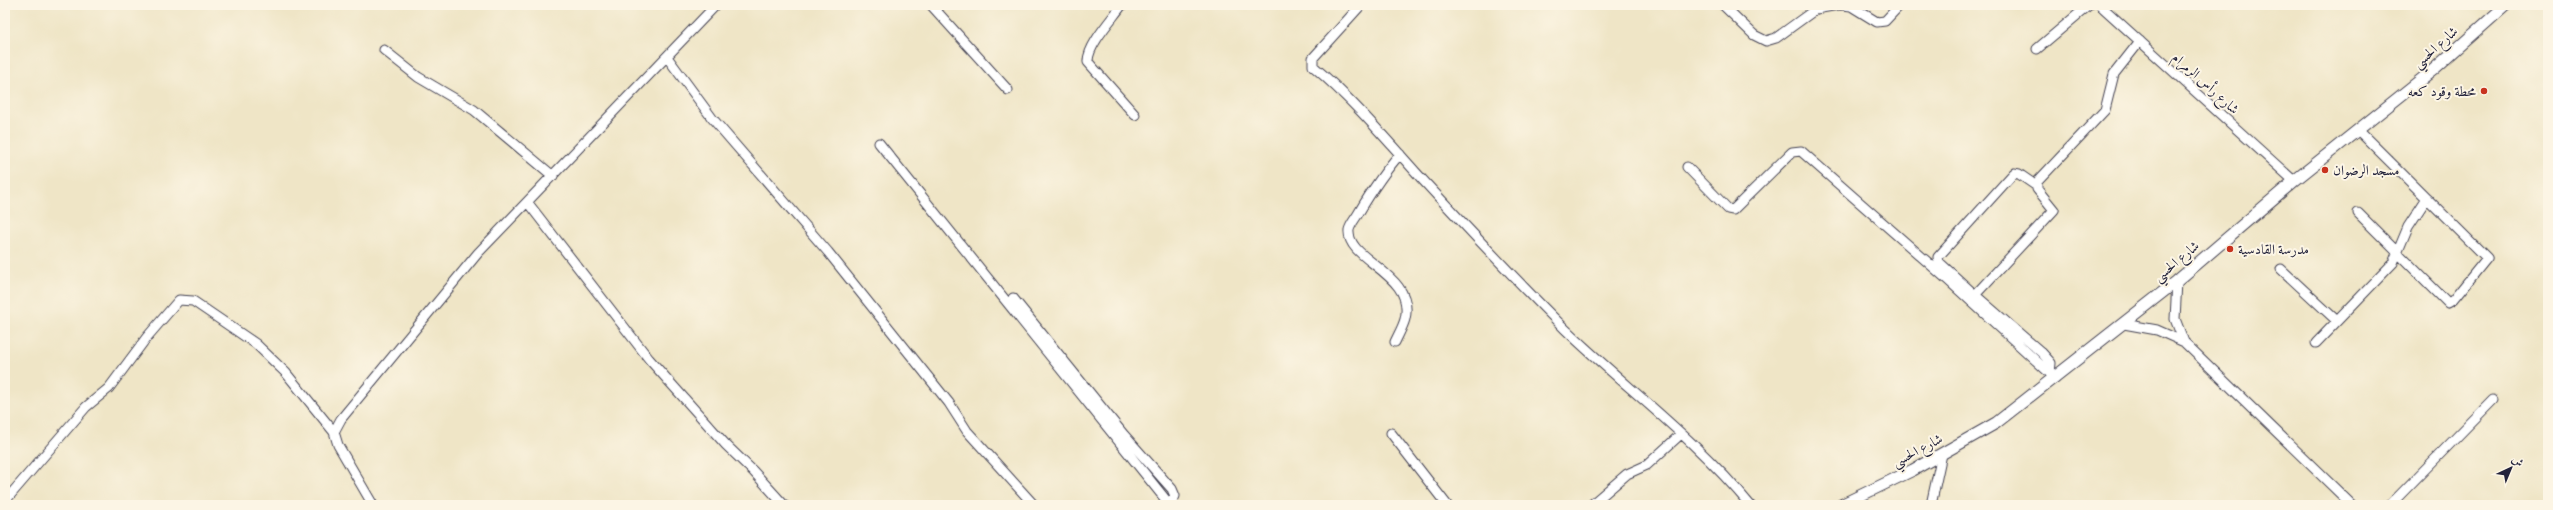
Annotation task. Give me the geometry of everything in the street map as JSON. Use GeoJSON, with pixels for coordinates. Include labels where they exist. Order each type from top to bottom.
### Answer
{"type":"FeatureCollection","features":[{"type":"Feature","properties":{"kind":"street"},"geometry":{"type":"LineString","coordinates":[[334,432],[337,425],[353,402],[473,259],[716,5]]}},
{"type":"Feature","properties":{"kind":"street"},"geometry":{"type":"LineString","coordinates":[[931,5],[1008,90]]}},
{"type":"Feature","properties":{"kind":"street"},"geometry":{"type":"LineString","coordinates":[[1122,5],[1087,56],[1088,62],[1135,114]]}},
{"type":"Feature","properties":{"kind":"street"},"geometry":{"type":"LineString","coordinates":[[1361,5],[1314,58],[1312,63],[1361,110],[1400,154],[1566,330],[1681,434],[1750,505]]}},
{"type":"Feature","properties":{"kind":"street"},"geometry":{"type":"LineString","coordinates":[[1723,5],[1754,35],[1766,40],[1776,38],[1816,9],[1838,5]]}},
{"type":"Feature","properties":{"kind":"street"},"geometry":{"type":"LineString","coordinates":[[1843,5],[1851,6],[1877,22],[1885,20],[1900,5]]}},
{"type":"Feature","properties":{"kind":"street"},"geometry":{"type":"LineString","coordinates":[[2038,49],[2089,5]]}},
{"type":"Feature","properties":{"kind":"street","name":"شارع رأس الرمرام"},"geometry":{"type":"LineString","coordinates":[[2100,5],[2294,181]]}},
{"type":"Feature","properties":{"kind":"street","name":"شارع الحسي"},"geometry":{"type":"LineString","coordinates":[[1840,505],[1942,454],[1996,423],[2052,376],[2124,324],[2294,181],[2359,131],[2506,5]]}},
{"type":"Feature","properties":{"kind":"street"},"geometry":{"type":"LineString","coordinates":[[2035,185],[2105,110],[2114,74],[2140,41]]}},
{"type":"Feature","properties":{"kind":"street"},"geometry":{"type":"LineString","coordinates":[[384,50],[418,76],[474,110],[553,176]]}},
{"type":"Feature","properties":{"kind":"street"},"geometry":{"type":"LineString","coordinates":[[667,57],[712,118],[828,252],[949,403],[967,431],[1034,505]]}},
{"type":"Feature","properties":{"kind":"street"},"geometry":{"type":"LineString","coordinates":[[2358,213],[2448,303],[2453,300],[2486,260],[2486,256],[2359,131]]}},
{"type":"Feature","properties":{"kind":"street"},"geometry":{"type":"LineString","coordinates":[[879,143],[1170,505],[1175,496],[1172,490],[1124,435],[1014,298]]}},
{"type":"Feature","properties":{"kind":"street"},"geometry":{"type":"LineString","coordinates":[[1687,167],[1728,209],[1733,210],[1792,152],[1801,152],[1950,277],[2052,376]]}},
{"type":"Feature","properties":{"kind":"street"},"geometry":{"type":"LineString","coordinates":[[1395,342],[1405,318],[1404,302],[1400,289],[1392,279],[1362,254],[1351,240],[1349,230],[1378,179],[1400,154]]}},
{"type":"Feature","properties":{"kind":"street"},"geometry":{"type":"LineString","coordinates":[[1975,295],[2054,210],[2035,185],[2019,174],[2014,173],[2006,180],[1938,257],[1939,262],[1950,277],[1975,295],[2042,353],[2051,363],[2052,376]]}},
{"type":"Feature","properties":{"kind":"street"},"geometry":{"type":"LineString","coordinates":[[2316,343],[2394,263],[2408,227],[2427,198]]}},
{"type":"Feature","properties":{"kind":"street"},"geometry":{"type":"LineString","coordinates":[[528,203],[649,359],[726,445],[753,470],[784,505]]}},
{"type":"Feature","properties":{"kind":"street"},"geometry":{"type":"LineString","coordinates":[[2281,269],[2337,321]]}},
{"type":"Feature","properties":{"kind":"street"},"geometry":{"type":"LineString","coordinates":[[2177,280],[2175,319],[2184,342]]}},
{"type":"Feature","properties":{"kind":"street"},"geometry":{"type":"LineString","coordinates":[[5,501],[86,407],[109,388],[152,331],[179,300],[193,301],[256,344],[286,374],[334,432],[338,445],[373,505]]}},
{"type":"Feature","properties":{"kind":"street"},"geometry":{"type":"LineString","coordinates":[[2124,324],[2157,330],[2184,342],[2352,505]]}},
{"type":"Feature","properties":{"kind":"street"},"geometry":{"type":"LineString","coordinates":[[2390,505],[2493,400]]}},
{"type":"Feature","properties":{"kind":"street"},"geometry":{"type":"LineString","coordinates":[[1392,433],[1447,505]]}},
{"type":"Feature","properties":{"kind":"street"},"geometry":{"type":"LineString","coordinates":[[1591,505],[1627,474],[1647,465],[1681,434]]}},
{"type":"Feature","properties":{"kind":"street"},"geometry":{"type":"LineString","coordinates":[[1931,505],[1942,454]]}},
{"type":"Feature","properties":{"kind":"place","name":"محطة وقود كعه"},"geometry":{"type":"Point","coordinates":[2484,91]}},
{"type":"Feature","properties":{"kind":"place","name":"مسجد الرضوان"},"geometry":{"type":"Point","coordinates":[2325,170]}},
{"type":"Feature","properties":{"kind":"place","name":"مدرسة القادسية"},"geometry":{"type":"Point","coordinates":[2230,249]}}]}
